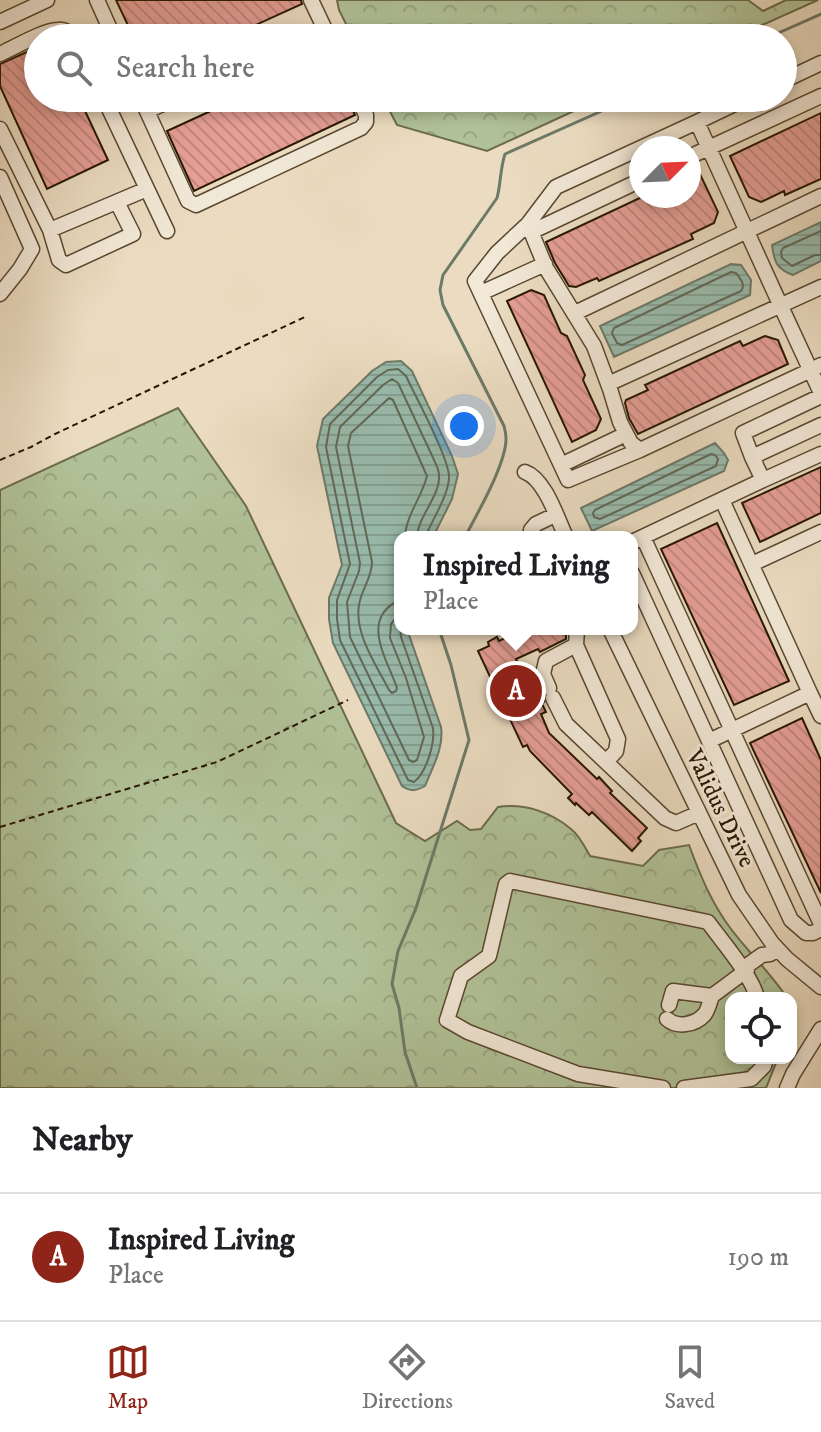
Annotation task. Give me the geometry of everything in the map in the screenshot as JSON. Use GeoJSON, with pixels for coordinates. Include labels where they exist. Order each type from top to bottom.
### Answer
{"type":"FeatureCollection","features":[{"type":"Feature","properties":{"kind":"street"},"geometry":{"type":"LineString","coordinates":[[0,22],[47,0]]}},
{"type":"Feature","properties":{"kind":"street"},"geometry":{"type":"LineString","coordinates":[[97,0],[108,24]]}},
{"type":"Feature","properties":{"kind":"street"},"geometry":{"type":"LineString","coordinates":[[311,0],[322,24]]}},
{"type":"Feature","properties":{"kind":"street"},"geometry":{"type":"LineString","coordinates":[[0,54],[24,43]]}},
{"type":"Feature","properties":{"kind":"street"},"geometry":{"type":"LineString","coordinates":[[797,74],[821,63]]}},
{"type":"Feature","properties":{"kind":"street"},"geometry":{"type":"LineString","coordinates":[[797,107],[821,96]]}},
{"type":"Feature","properties":{"kind":"street"},"geometry":{"type":"LineString","coordinates":[[111,112],[167,231]]}},
{"type":"Feature","properties":{"kind":"street"},"geometry":{"type":"LineString","coordinates":[[148,112],[188,201],[196,205],[361,128],[366,122],[365,112]]}},
{"type":"Feature","properties":{"kind":"street"},"geometry":{"type":"LineString","coordinates":[[530,228],[556,187],[718,112]]}},
{"type":"Feature","properties":{"kind":"street"},"geometry":{"type":"LineString","coordinates":[[701,152],[787,112]]}},
{"type":"Feature","properties":{"kind":"street"},"geometry":{"type":"LineString","coordinates":[[697,122],[780,305],[816,368],[821,394],[743,433],[763,480]]}},
{"type":"Feature","properties":{"kind":"street"},"geometry":{"type":"LineString","coordinates":[[0,129],[50,230],[59,260],[66,265],[133,234],[117,202]]}},
{"type":"Feature","properties":{"kind":"street"},"geometry":{"type":"LineString","coordinates":[[0,177],[32,249],[0,294]]}},
{"type":"Feature","properties":{"kind":"street"},"geometry":{"type":"LineString","coordinates":[[629,185],[530,228],[497,253],[475,281],[568,480],[816,368]]}},
{"type":"Feature","properties":{"kind":"street"},"geometry":{"type":"LineString","coordinates":[[50,230],[147,189]]}},
{"type":"Feature","properties":{"kind":"street"},"geometry":{"type":"LineString","coordinates":[[575,313],[821,196]]}},
{"type":"Feature","properties":{"kind":"street"},"geometry":{"type":"LineString","coordinates":[[530,228],[545,264],[594,346],[620,422],[631,443],[640,450]]}},
{"type":"Feature","properties":{"kind":"street"},"geometry":{"type":"LineString","coordinates":[[481,293],[545,264]]}},
{"type":"Feature","properties":{"kind":"street"},"geometry":{"type":"LineString","coordinates":[[608,384],[821,287]]}},
{"type":"Feature","properties":{"kind":"street"},"geometry":{"type":"LineString","coordinates":[[752,457],[821,425]]}},
{"type":"Feature","properties":{"kind":"street"},"geometry":{"type":"LineString","coordinates":[[561,465],[626,434]]}},
{"type":"Feature","properties":{"kind":"street"},"geometry":{"type":"LineString","coordinates":[[638,586],[791,920],[806,933],[813,933],[821,926],[732,730],[638,539],[821,454]]}},
{"type":"Feature","properties":{"kind":"street"},"geometry":{"type":"LineString","coordinates":[[525,472],[534,476],[542,487],[563,531]]}},
{"type":"Feature","properties":{"kind":"street"},"geometry":{"type":"LineString","coordinates":[[722,500],[821,716]]}},
{"type":"Feature","properties":{"kind":"street"},"geometry":{"type":"LineString","coordinates":[[531,531],[536,524],[555,515]]}},
{"type":"Feature","properties":{"kind":"street"},"geometry":{"type":"LineString","coordinates":[[752,564],[821,532]]}},
{"type":"Feature","properties":{"kind":"street"},"geometry":{"type":"LineString","coordinates":[[578,635],[576,645],[618,739],[616,751],[606,762]]}},
{"type":"Feature","properties":{"kind":"street","name":"Validus Drive"},"geometry":{"type":"LineString","coordinates":[[613,635],[739,895],[774,951],[821,987]]}},
{"type":"Feature","properties":{"kind":"street"},"geometry":{"type":"LineString","coordinates":[[576,645],[550,657],[543,674],[566,724],[670,822],[681,822],[699,813]]}},
{"type":"Feature","properties":{"kind":"street"},"geometry":{"type":"LineString","coordinates":[[709,741],[810,693]]}},
{"type":"Feature","properties":{"kind":"street"},"geometry":{"type":"LineString","coordinates":[[663,1088],[578,1074],[468,1032],[447,1020],[461,976],[489,956],[506,884],[510,881],[708,922],[746,971],[756,992]]}},
{"type":"Feature","properties":{"kind":"street"},"geometry":{"type":"LineString","coordinates":[[712,996],[673,991],[668,1012],[673,1024],[687,1025],[704,1015],[712,996],[746,971],[750,963],[774,951]]}},
{"type":"Feature","properties":{"kind":"street"},"geometry":{"type":"LineString","coordinates":[[787,1088],[821,1029]]}},
{"type":"Feature","properties":{"kind":"street"},"geometry":{"type":"LineString","coordinates":[[684,1088],[751,1079],[764,1064]]}},
{"type":"Feature","properties":{"kind":"street"},"geometry":{"type":"LineString","coordinates":[[591,1088],[606,1079]]}},
{"type":"Feature","properties":{"kind":"path"},"geometry":{"type":"LineString","coordinates":[[0,460],[307,316]]}},
{"type":"Feature","properties":{"kind":"path"},"geometry":{"type":"LineString","coordinates":[[0,827],[217,762],[348,700]]}},
{"type":"Feature","properties":{"kind":"green space"},"geometry":{"type":"Polygon","coordinates":[[[337,0],[748,0],[763,11],[786,0],[818,0],[764,24],[346,24],[337,0]]]}},
{"type":"Feature","properties":{"kind":"green space"},"geometry":{"type":"Polygon","coordinates":[[[390,112],[572,112],[487,151],[397,125],[390,112]]]}},
{"type":"Feature","properties":{"kind":"green space"},"geometry":{"type":"Polygon","coordinates":[[[178,408],[246,506],[396,823],[425,841],[457,821],[470,830],[481,829],[498,807],[518,806],[537,810],[563,823],[577,834],[590,856],[643,866],[659,850],[689,845],[707,889],[724,919],[783,992],[725,992],[725,1064],[776,1064],[766,1088],[0,1088],[0,490],[178,408]]]}},
{"type":"Feature","properties":{"kind":"water"},"geometry":{"type":"Polygon","coordinates":[[[821,222],[821,261],[793,275],[779,267],[772,245],[821,222]]]}},
{"type":"Feature","properties":{"kind":"water"},"geometry":{"type":"Polygon","coordinates":[[[731,264],[741,265],[751,280],[750,295],[614,357],[600,326],[731,264]]]}},
{"type":"Feature","properties":{"kind":"water"},"geometry":{"type":"Polygon","coordinates":[[[401,361],[412,371],[458,474],[452,499],[436,531],[394,531],[394,635],[409,635],[442,735],[425,786],[414,790],[402,786],[333,643],[329,598],[342,565],[317,446],[323,419],[372,371],[386,362],[401,361]]]}},
{"type":"Feature","properties":{"kind":"water"},"geometry":{"type":"Polygon","coordinates":[[[715,443],[728,460],[724,471],[592,531],[581,508],[715,443]]]}},
{"type":"Feature","properties":{"kind":"building"},"geometry":{"type":"Polygon","coordinates":[[[116,0],[301,0],[302,4],[258,24],[127,24],[116,0]]]}},
{"type":"Feature","properties":{"kind":"building"},"geometry":{"type":"Polygon","coordinates":[[[24,53],[24,112],[86,112],[108,160],[47,189],[0,86],[0,64],[24,53]]]}},
{"type":"Feature","properties":{"kind":"building"},"geometry":{"type":"Polygon","coordinates":[[[208,112],[354,112],[355,115],[194,191],[167,131],[208,112]]]}},
{"type":"Feature","properties":{"kind":"building"},"geometry":{"type":"Polygon","coordinates":[[[821,113],[821,179],[761,202],[749,197],[730,156],[821,113]]]}},
{"type":"Feature","properties":{"kind":"building"},"geometry":{"type":"Polygon","coordinates":[[[701,176],[718,212],[714,223],[691,234],[693,239],[599,281],[597,278],[576,287],[569,286],[546,242],[629,203],[629,208],[701,208],[701,176]]]}},
{"type":"Feature","properties":{"kind":"building"},"geometry":{"type":"Polygon","coordinates":[[[531,290],[544,295],[561,333],[567,336],[601,419],[596,430],[572,442],[507,301],[531,290]]]}},
{"type":"Feature","properties":{"kind":"building"},"geometry":{"type":"Polygon","coordinates":[[[765,336],[778,340],[788,364],[638,434],[625,403],[648,390],[645,385],[740,341],[743,346],[765,336]]]}},
{"type":"Feature","properties":{"kind":"building"},"geometry":{"type":"Polygon","coordinates":[[[821,467],[821,513],[760,542],[742,503],[821,467]]]}},
{"type":"Feature","properties":{"kind":"building"},"geometry":{"type":"Polygon","coordinates":[[[717,523],[789,681],[734,705],[661,549],[717,523]]]}},
{"type":"Feature","properties":{"kind":"building"},"geometry":{"type":"Polygon","coordinates":[[[512,635],[566,635],[566,639],[540,652],[538,649],[516,659],[529,687],[533,685],[537,693],[543,696],[542,704],[546,712],[541,714],[549,733],[597,779],[599,777],[612,791],[610,793],[647,828],[632,851],[592,812],[589,815],[575,805],[568,798],[572,794],[527,745],[523,747],[478,651],[489,646],[488,642],[497,637],[499,641],[512,635]]]}},
{"type":"Feature","properties":{"kind":"building"},"geometry":{"type":"Polygon","coordinates":[[[802,718],[821,760],[821,893],[750,743],[802,718]]]}},
{"type":"Feature","properties":{"kind":"waterway"},"geometry":{"type":"LineString","coordinates":[[797,25],[821,14]]}},
{"type":"Feature","properties":{"kind":"waterway"},"geometry":{"type":"LineString","coordinates":[[468,531],[496,475],[506,436],[504,426],[443,305],[440,290],[443,275],[497,198],[505,154],[600,112]]}},
{"type":"Feature","properties":{"kind":"waterway"},"geometry":{"type":"LineString","coordinates":[[417,1088],[405,1052],[392,984],[398,951],[416,908],[469,740],[441,635]]}},
{"type":"Feature","properties":{"kind":"place","name":"Inspired Living"},"geometry":{"type":"Point","coordinates":[516,691]}}]}
